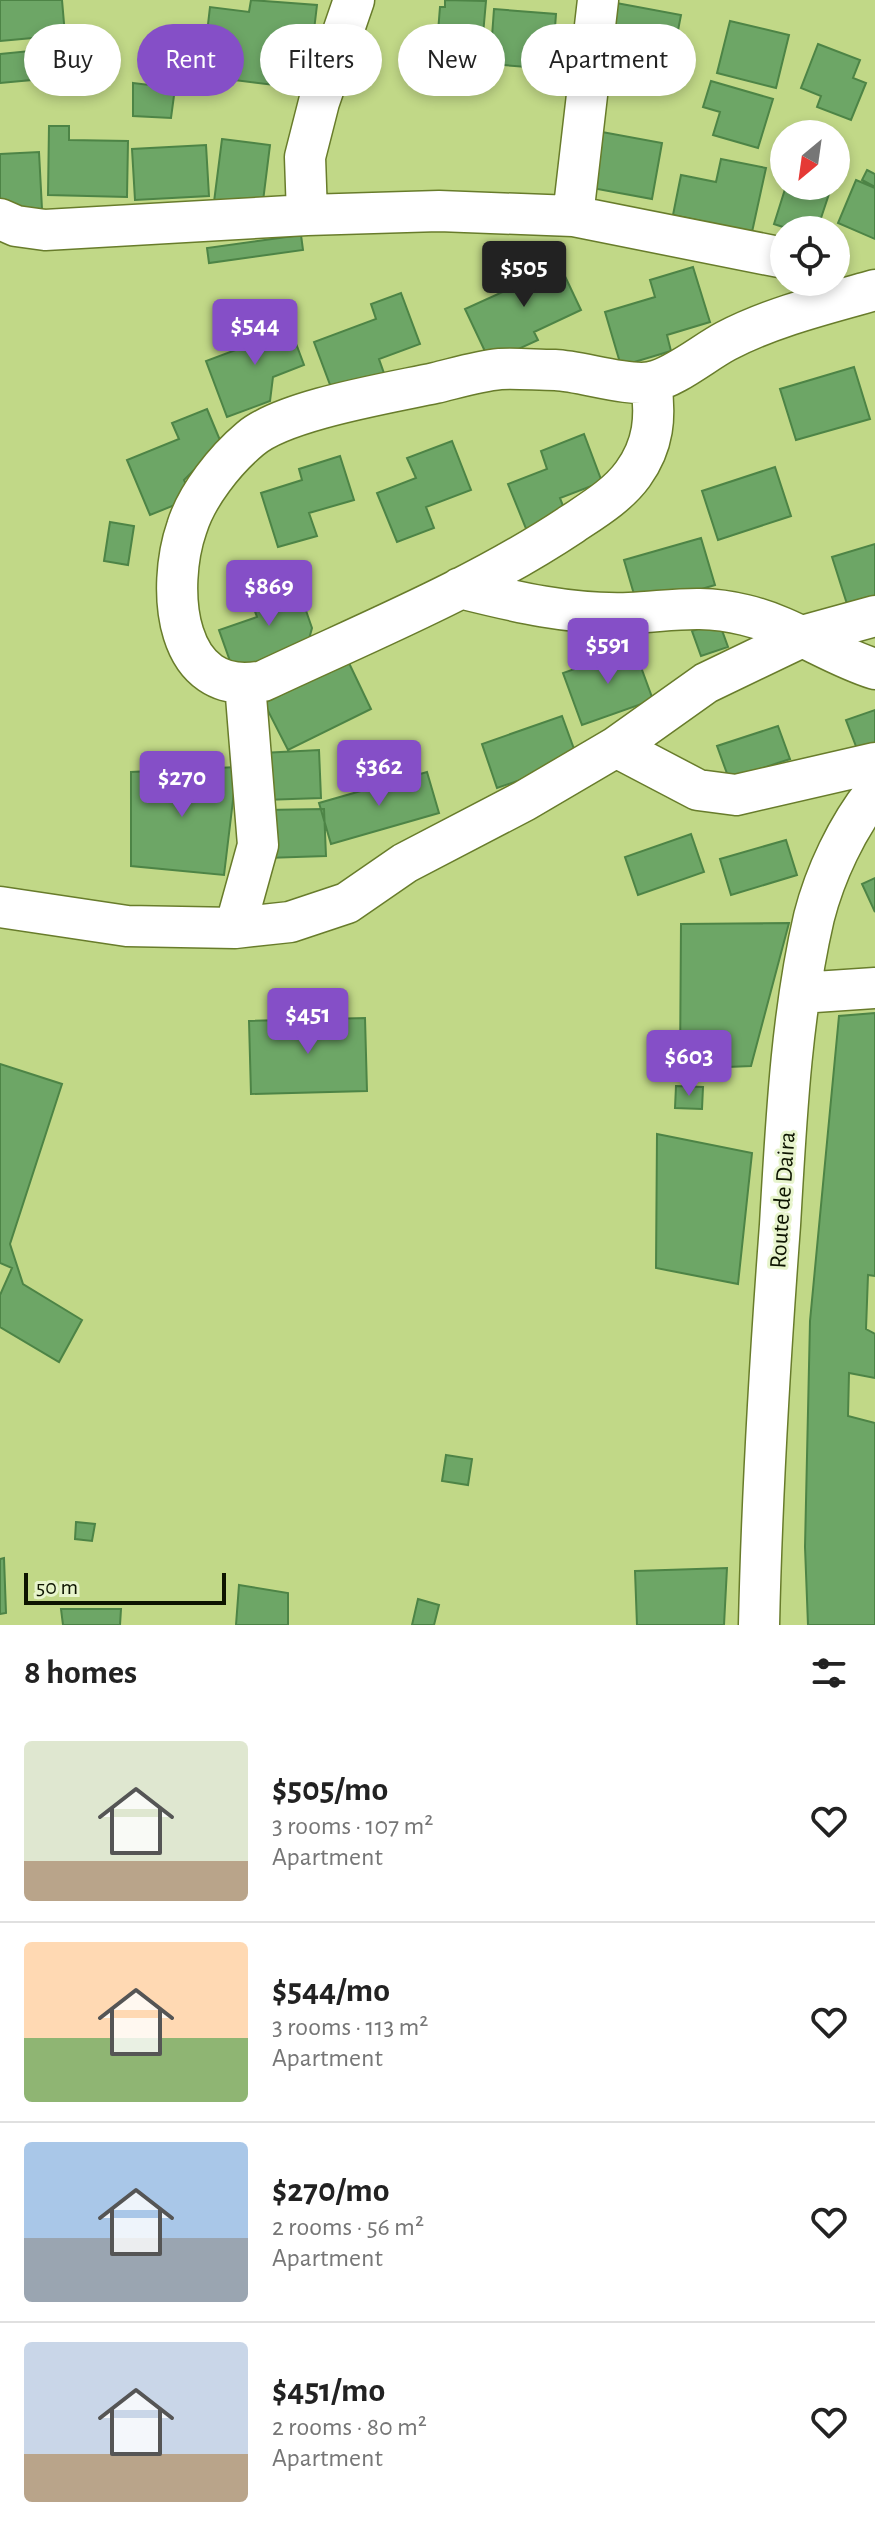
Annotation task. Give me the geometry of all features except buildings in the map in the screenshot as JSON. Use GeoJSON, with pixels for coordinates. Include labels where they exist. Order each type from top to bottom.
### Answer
{"type":"FeatureCollection","features":[{"type":"Feature","properties":{"kind":"street"},"geometry":{"type":"LineString","coordinates":[[307,215],[305,157],[354,0]]}},
{"type":"Feature","properties":{"kind":"street"},"geometry":{"type":"LineString","coordinates":[[573,216],[598,0]]}},
{"type":"Feature","properties":{"kind":"street"},"geometry":{"type":"LineString","coordinates":[[0,219],[16,226],[45,230],[439,211],[573,216],[770,255]]}},
{"type":"Feature","properties":{"kind":"street"},"geometry":{"type":"LineString","coordinates":[[850,272],[875,277]]}},
{"type":"Feature","properties":{"kind":"street"},"geometry":{"type":"LineString","coordinates":[[651,382],[656,417],[651,440],[632,475],[602,504],[549,540],[460,588],[263,681],[245,684],[222,679],[203,667],[190,651],[182,629],[176,588],[177,560],[188,523],[209,485],[251,437],[298,416],[352,401],[500,369],[560,370],[651,382],[727,340],[796,312],[875,290]]}},
{"type":"Feature","properties":{"kind":"street"},"geometry":{"type":"LineString","coordinates":[[460,588],[544,609],[629,613],[689,606],[745,615],[806,635],[851,661],[875,669]]}},
{"type":"Feature","properties":{"kind":"street"},"geometry":{"type":"LineString","coordinates":[[745,615],[759,658]]}},
{"type":"Feature","properties":{"kind":"street"},"geometry":{"type":"LineString","coordinates":[[0,907],[127,926],[235,928],[290,922],[347,903],[405,863],[524,801],[616,747],[706,683],[806,635],[875,616]]}},
{"type":"Feature","properties":{"kind":"street"},"geometry":{"type":"LineString","coordinates":[[235,928],[258,845],[245,684]]}},
{"type":"Feature","properties":{"kind":"street"},"geometry":{"type":"LineString","coordinates":[[616,747],[698,790],[736,795],[875,763]]}},
{"type":"Feature","properties":{"kind":"street","name":"Route de Daira"},"geometry":{"type":"LineString","coordinates":[[759,1625],[762,1486],[783,1175],[800,993],[815,915],[835,859],[875,792]]}},
{"type":"Feature","properties":{"kind":"street"},"geometry":{"type":"LineString","coordinates":[[800,993],[875,988]]}}]}
